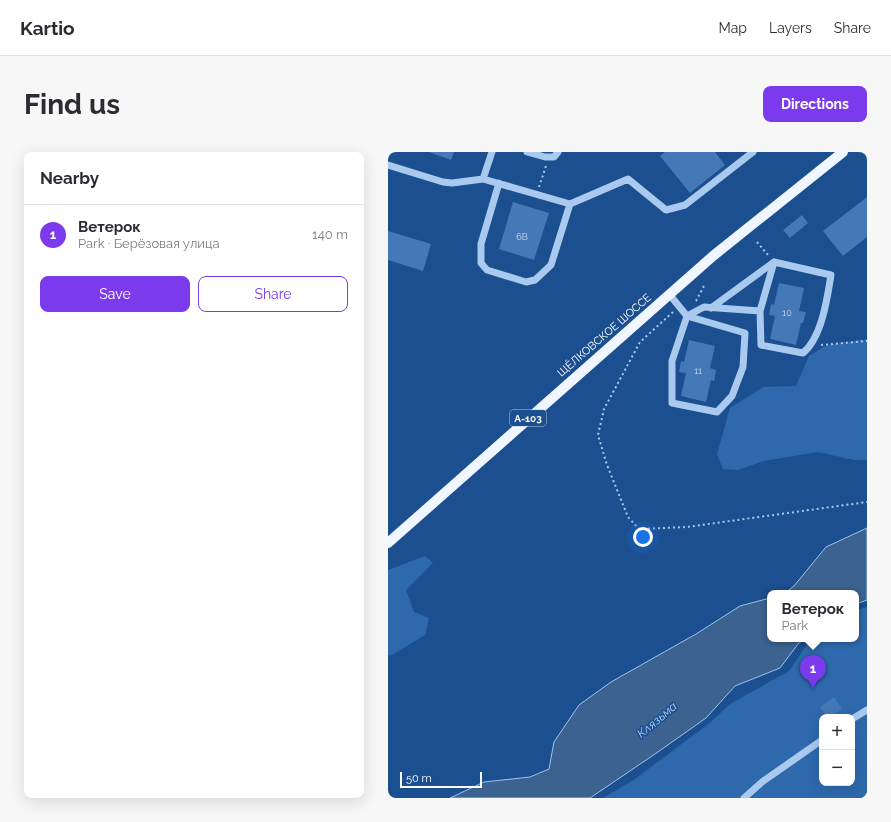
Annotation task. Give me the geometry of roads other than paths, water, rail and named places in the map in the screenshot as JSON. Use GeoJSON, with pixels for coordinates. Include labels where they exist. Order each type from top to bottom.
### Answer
{"type":"FeatureCollection","features":[{"type":"Feature","properties":{"kind":"main road","name":"ЩЁЛКОВСКОЕ ШОССЕ"},"geometry":{"type":"LineString","coordinates":[[388,543],[713,256],[843,152]]}},
{"type":"Feature","properties":{"kind":"street"},"geometry":{"type":"LineString","coordinates":[[483,179],[492,152]]}},
{"type":"Feature","properties":{"kind":"street"},"geometry":{"type":"LineString","coordinates":[[528,152],[545,158],[554,157],[558,152]]}},
{"type":"Feature","properties":{"kind":"street"},"geometry":{"type":"LineString","coordinates":[[388,165],[447,183],[483,179],[570,204],[628,179],[666,210],[685,205],[753,152]]}},
{"type":"Feature","properties":{"kind":"street"},"geometry":{"type":"LineString","coordinates":[[499,183],[481,244],[481,263],[487,270],[526,282],[535,280],[551,266],[570,204]]}},
{"type":"Feature","properties":{"kind":"street"},"geometry":{"type":"LineString","coordinates":[[711,308],[774,262],[831,275],[825,309],[811,346],[803,353],[761,345],[760,311],[774,262]]}},
{"type":"Feature","properties":{"kind":"street"},"geometry":{"type":"LineString","coordinates":[[669,294],[687,316],[745,333],[743,367],[732,396],[717,412],[672,403],[672,361],[687,316],[704,308],[760,311]]}},
{"type":"Feature","properties":{"kind":"street"},"geometry":{"type":"LineString","coordinates":[[855,717],[867,710]]}},
{"type":"Feature","properties":{"kind":"street"},"geometry":{"type":"LineString","coordinates":[[744,798],[762,782],[819,742]]}},
{"type":"Feature","properties":{"kind":"water"},"geometry":{"type":"Polygon","coordinates":[[[867,528],[867,600],[859,603],[859,590],[789,590],[794,586],[826,547],[867,528]]]}},
{"type":"Feature","properties":{"kind":"water","name":"Клязьма"},"geometry":{"type":"Polygon","coordinates":[[[767,599],[767,642],[800,642],[780,668],[735,686],[706,718],[590,798],[450,798],[484,782],[530,777],[549,769],[554,742],[579,705],[611,682],[696,634],[740,606],[767,599]]]}},
{"type":"Feature","properties":{"kind":"place","name":"Ветерок"},"geometry":{"type":"Point","coordinates":[813,688]}}]}
